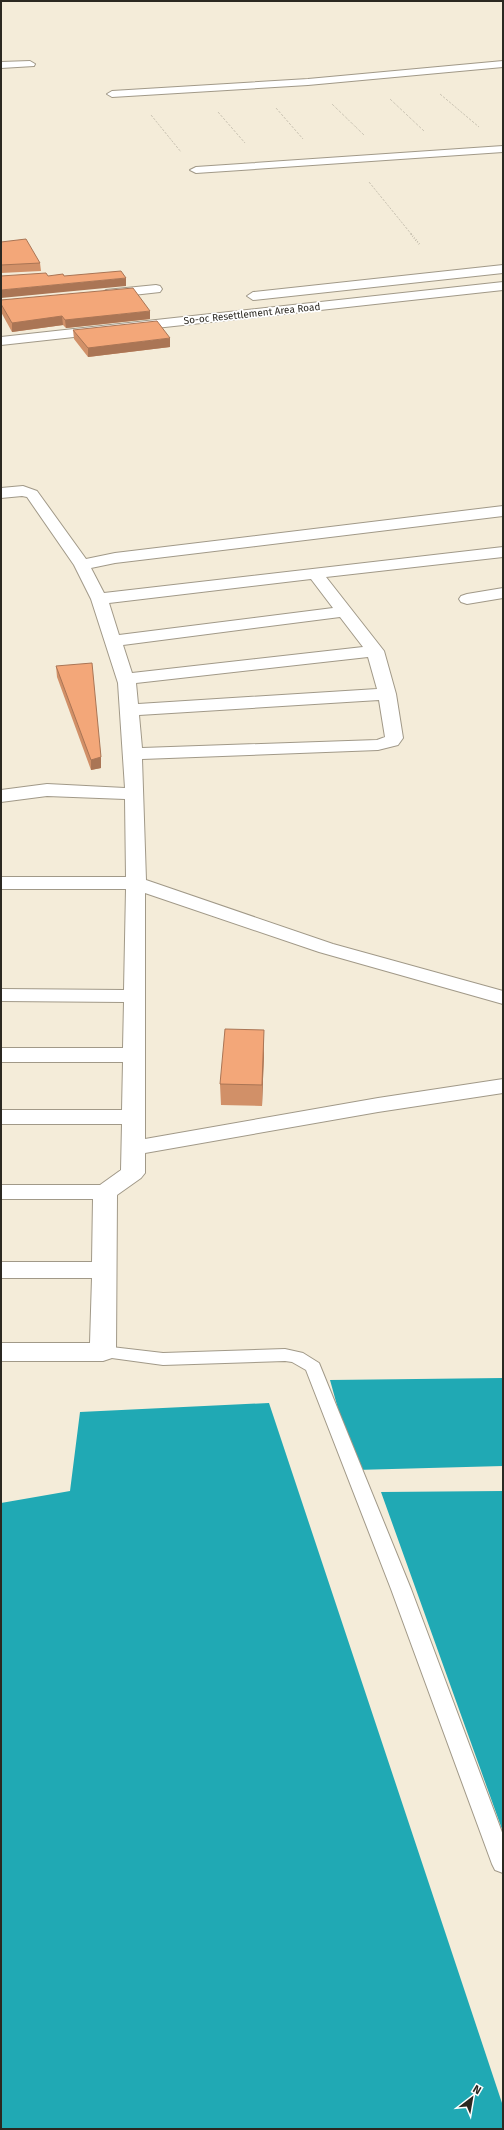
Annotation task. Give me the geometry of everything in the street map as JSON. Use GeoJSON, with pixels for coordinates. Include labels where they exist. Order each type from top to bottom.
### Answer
{"type":"FeatureCollection","features":[{"type":"Feature","properties":{"kind":"street"},"geometry":{"type":"LineString","coordinates":[[1,65],[30,64]]}},
{"type":"Feature","properties":{"kind":"street"},"geometry":{"type":"LineString","coordinates":[[112,94],[308,82],[503,64]]}},
{"type":"Feature","properties":{"kind":"street"},"geometry":{"type":"LineString","coordinates":[[196,170],[386,158],[503,148]]}},
{"type":"Feature","properties":{"kind":"street"},"geometry":{"type":"LineString","coordinates":[[252,296],[503,269]]}},
{"type":"Feature","properties":{"kind":"street","name":"So-oc Resettlement Area Road"},"geometry":{"type":"LineString","coordinates":[[1,340],[503,286]]}},
{"type":"Feature","properties":{"kind":"street"},"geometry":{"type":"LineString","coordinates":[[93,295],[156,289]]}},
{"type":"Feature","properties":{"kind":"street"},"geometry":{"type":"LineString","coordinates":[[1,493],[23,491],[32,494],[82,565],[99,599],[125,678],[133,754],[135,794],[132,1173],[105,1192],[1,1192]]}},
{"type":"Feature","properties":{"kind":"street"},"geometry":{"type":"LineString","coordinates":[[82,565],[115,558],[502,512]]}},
{"type":"Feature","properties":{"kind":"street"},"geometry":{"type":"LineString","coordinates":[[99,599],[503,552]]}},
{"type":"Feature","properties":{"kind":"street"},"geometry":{"type":"LineString","coordinates":[[133,754],[388,743],[394,738],[386,694],[375,651],[315,574]]}},
{"type":"Feature","properties":{"kind":"street"},"geometry":{"type":"LineString","coordinates":[[467,599],[503,593]]}},
{"type":"Feature","properties":{"kind":"street"},"geometry":{"type":"LineString","coordinates":[[113,642],[344,612]]}},
{"type":"Feature","properties":{"kind":"street"},"geometry":{"type":"LineString","coordinates":[[125,678],[375,651]]}},
{"type":"Feature","properties":{"kind":"street"},"geometry":{"type":"LineString","coordinates":[[129,710],[386,694]]}},
{"type":"Feature","properties":{"kind":"street"},"geometry":{"type":"LineString","coordinates":[[1,796],[47,790],[135,794]]}},
{"type":"Feature","properties":{"kind":"street"},"geometry":{"type":"LineString","coordinates":[[1,884],[135,883],[326,948],[503,998]]}},
{"type":"Feature","properties":{"kind":"street"},"geometry":{"type":"LineString","coordinates":[[1,995],[134,996]]}},
{"type":"Feature","properties":{"kind":"street"},"geometry":{"type":"LineString","coordinates":[[1,1055],[133,1055]]}},
{"type":"Feature","properties":{"kind":"street"},"geometry":{"type":"LineString","coordinates":[[133,1148],[378,1105],[503,1086]]}},
{"type":"Feature","properties":{"kind":"street"},"geometry":{"type":"LineString","coordinates":[[1,1117],[133,1117]]}},
{"type":"Feature","properties":{"kind":"street"},"geometry":{"type":"LineString","coordinates":[[1,1352],[102,1352],[105,1270],[105,1192]]}},
{"type":"Feature","properties":{"kind":"street"},"geometry":{"type":"LineString","coordinates":[[1,1270],[105,1270]]}},
{"type":"Feature","properties":{"kind":"lane"},"geometry":{"type":"LineString","coordinates":[[102,1352],[163,1359],[285,1355],[297,1357],[313,1367],[401,1589],[503,1864]]}},
{"type":"Feature","properties":{"kind":"path"},"geometry":{"type":"LineString","coordinates":[[413,72],[479,126]]}},
{"type":"Feature","properties":{"kind":"path"},"geometry":{"type":"LineString","coordinates":[[366,77],[449,153]]}},
{"type":"Feature","properties":{"kind":"path"},"geometry":{"type":"LineString","coordinates":[[308,82],[386,158]]}},
{"type":"Feature","properties":{"kind":"path"},"geometry":{"type":"LineString","coordinates":[[256,85],[323,162]]}},
{"type":"Feature","properties":{"kind":"path"},"geometry":{"type":"LineString","coordinates":[[198,89],[265,165]]}},
{"type":"Feature","properties":{"kind":"path"},"geometry":{"type":"LineString","coordinates":[[133,93],[196,170]]}},
{"type":"Feature","properties":{"kind":"path"},"geometry":{"type":"LineString","coordinates":[[351,160],[420,245]]}},
{"type":"Feature","properties":{"kind":"water"},"geometry":{"type":"Polygon","coordinates":[[[503,1378],[503,1466],[355,1470],[330,1380],[503,1378]]]}},
{"type":"Feature","properties":{"kind":"water"},"geometry":{"type":"Polygon","coordinates":[[[269,1403],[503,2106],[503,2129],[1,2129],[1,1503],[70,1491],[80,1412],[269,1403]]]}},
{"type":"Feature","properties":{"kind":"water"},"geometry":{"type":"Polygon","coordinates":[[[503,1491],[503,1832],[381,1492],[503,1491]]]}},
{"type":"Feature","properties":{"kind":"building"},"geometry":{"type":"Polygon","coordinates":[[[26,239],[40,263],[1,265],[1,242],[26,239]]]}},
{"type":"Feature","properties":{"kind":"building"},"geometry":{"type":"Polygon","coordinates":[[[121,271],[126,278],[1,290],[1,276],[46,273],[48,276],[63,274],[64,276],[121,271]]]}},
{"type":"Feature","properties":{"kind":"building"},"geometry":{"type":"Polygon","coordinates":[[[133,288],[150,311],[65,320],[62,316],[12,323],[1,304],[1,300],[133,288]]]}},
{"type":"Feature","properties":{"kind":"building"},"geometry":{"type":"Polygon","coordinates":[[[157,321],[170,338],[88,348],[73,330],[157,321]]]}},
{"type":"Feature","properties":{"kind":"building"},"geometry":{"type":"Polygon","coordinates":[[[92,663],[101,757],[91,760],[56,666],[92,663]]]}},
{"type":"Feature","properties":{"kind":"building"},"geometry":{"type":"Polygon","coordinates":[[[225,1029],[264,1030],[262,1085],[220,1084],[225,1029]]]}}]}
